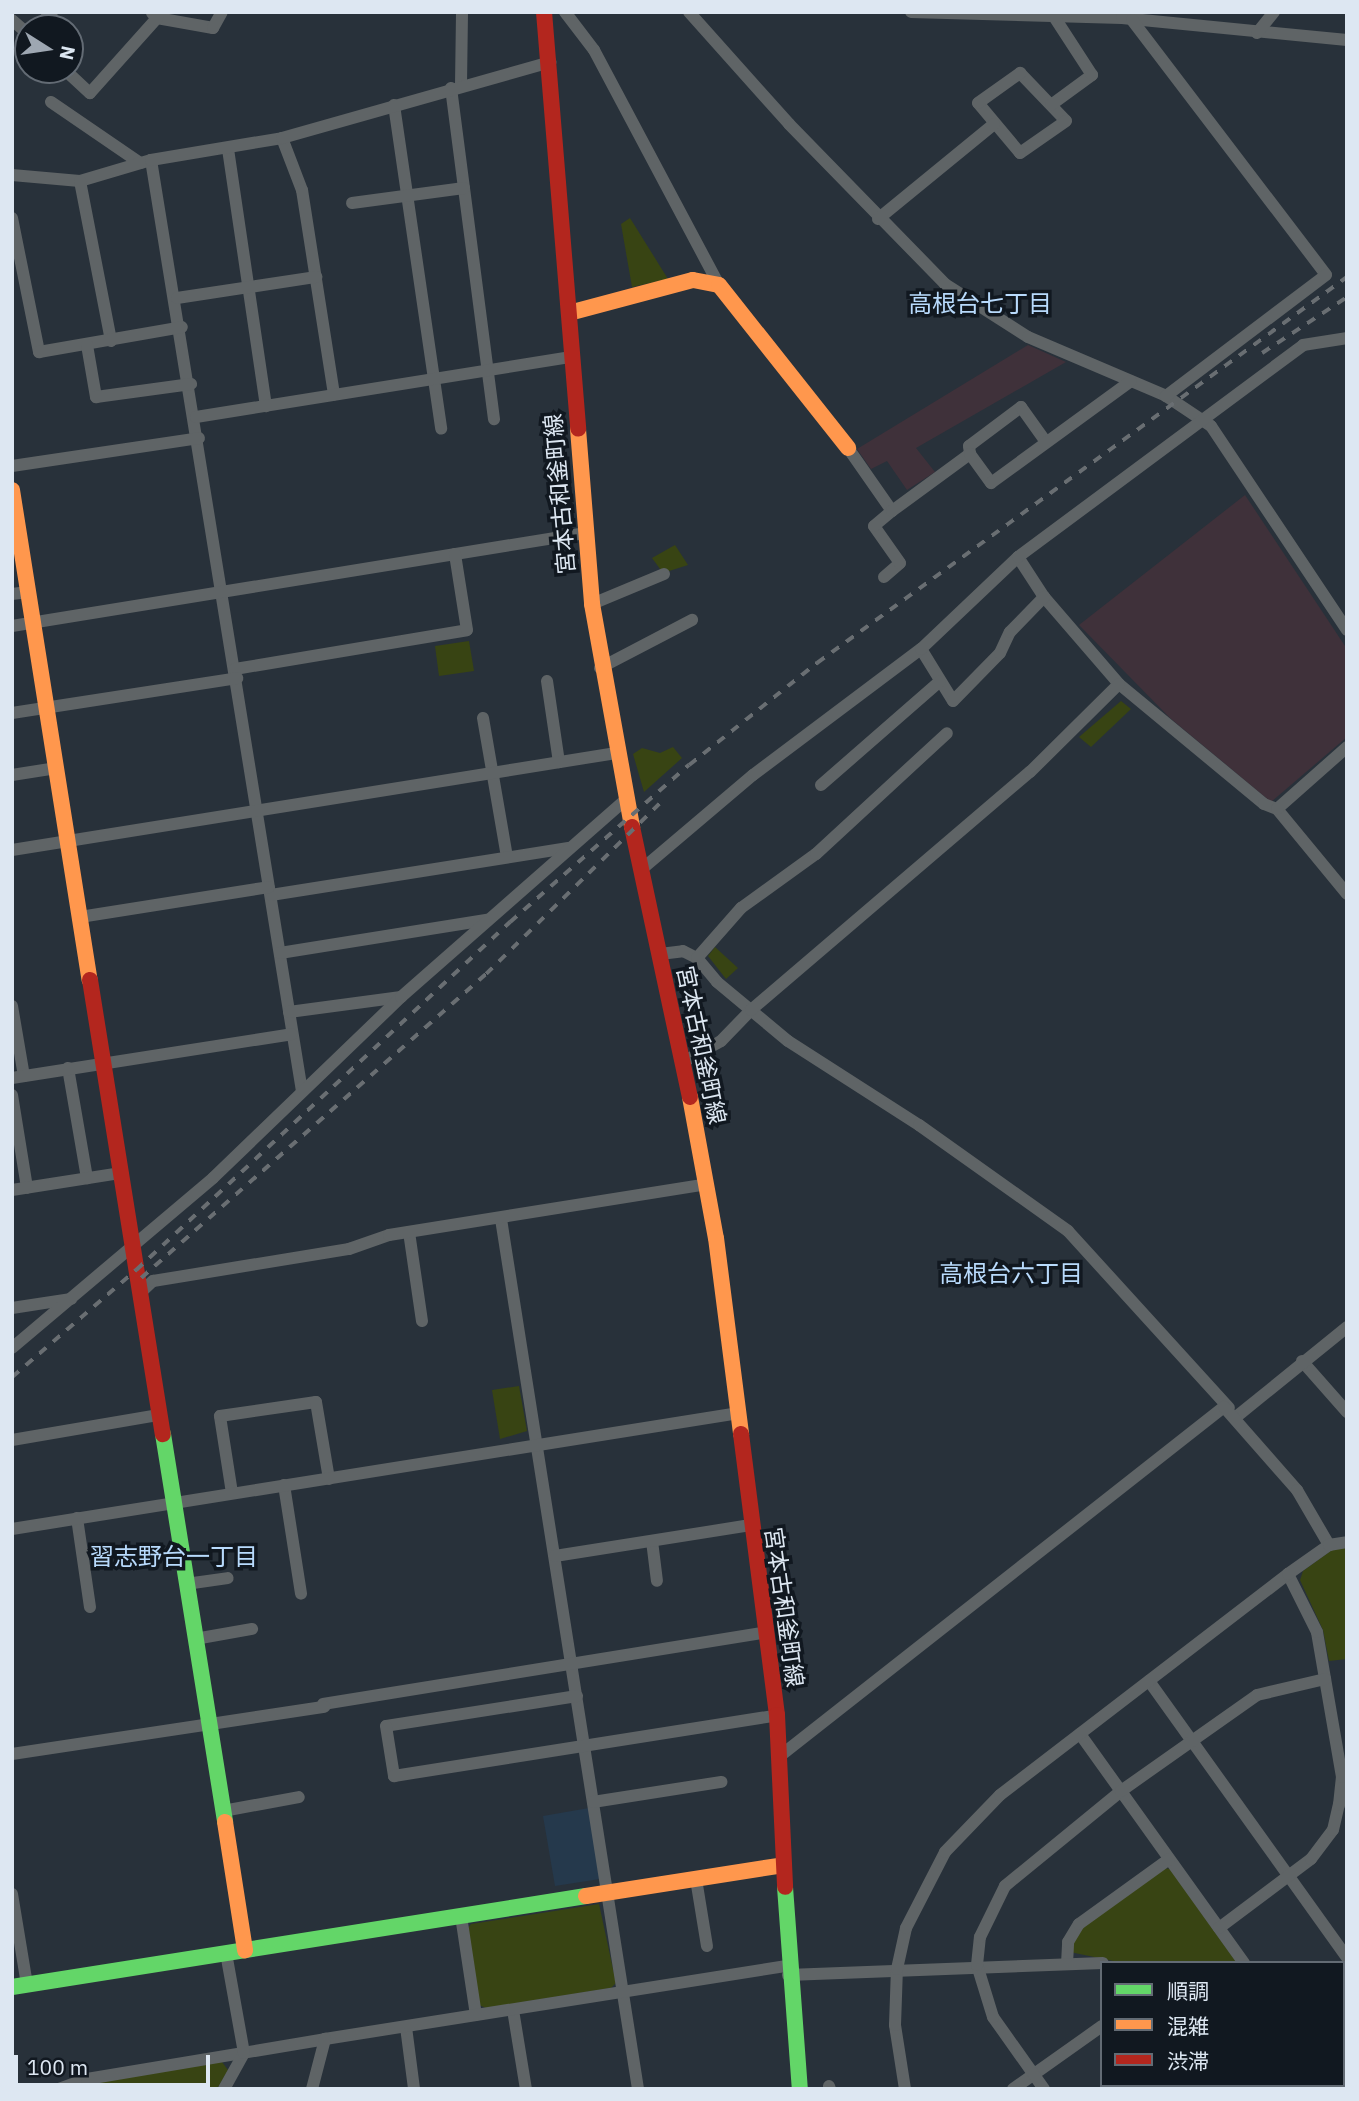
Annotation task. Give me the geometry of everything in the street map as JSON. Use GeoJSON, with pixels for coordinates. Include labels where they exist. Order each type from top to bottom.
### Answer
{"type":"FeatureCollection","features":[{"type":"Feature","properties":{"kind":"street"},"geometry":{"type":"LineString","coordinates":[[80,84],[90,93],[155,15],[213,28],[222,12]]}},
{"type":"Feature","properties":{"kind":"street"},"geometry":{"type":"LineString","coordinates":[[462,12],[456,87],[464,188],[494,419]]}},
{"type":"Feature","properties":{"kind":"street","name":"宮本古和釜町線"},"geometry":{"type":"LineString","coordinates":[[544,12],[569,313],[566,358],[600,668],[707,1185],[767,1632],[780,1756],[795,2087]]}},
{"type":"Feature","properties":{"kind":"street"},"geometry":{"type":"LineString","coordinates":[[565,12],[594,50],[719,285],[848,448],[892,511]]}},
{"type":"Feature","properties":{"kind":"street"},"geometry":{"type":"LineString","coordinates":[[690,12],[878,219],[924,265],[983,311],[1045,346],[1166,396],[1204,421],[1347,630]]}},
{"type":"Feature","properties":{"kind":"street"},"geometry":{"type":"LineString","coordinates":[[911,12],[1124,17],[1257,33],[1347,40]]}},
{"type":"Feature","properties":{"kind":"street"},"geometry":{"type":"LineString","coordinates":[[1257,33],[1274,12]]}},
{"type":"Feature","properties":{"kind":"street"},"geometry":{"type":"LineString","coordinates":[[1051,105],[1092,75],[1053,15]]}},
{"type":"Feature","properties":{"kind":"street"},"geometry":{"type":"LineString","coordinates":[[1124,17],[1326,275],[1166,396]]}},
{"type":"Feature","properties":{"kind":"street"},"geometry":{"type":"LineString","coordinates":[[12,175],[80,181],[146,161],[282,138],[550,62]]}},
{"type":"Feature","properties":{"kind":"street"},"geometry":{"type":"LineString","coordinates":[[1020,73],[1051,105],[1066,121],[1020,153],[978,103],[1020,73]]}},
{"type":"Feature","properties":{"kind":"street"},"geometry":{"type":"LineString","coordinates":[[51,102],[146,161],[182,327],[302,1091]]}},
{"type":"Feature","properties":{"kind":"street"},"geometry":{"type":"LineString","coordinates":[[394,105],[441,429]]}},
{"type":"Feature","properties":{"kind":"street"},"geometry":{"type":"LineString","coordinates":[[878,219],[994,124]]}},
{"type":"Feature","properties":{"kind":"street"},"geometry":{"type":"LineString","coordinates":[[282,138],[302,190],[334,395]]}},
{"type":"Feature","properties":{"kind":"street"},"geometry":{"type":"LineString","coordinates":[[228,149],[266,406]]}},
{"type":"Feature","properties":{"kind":"street"},"geometry":{"type":"LineString","coordinates":[[80,181],[111,341]]}},
{"type":"Feature","properties":{"kind":"street"},"geometry":{"type":"LineString","coordinates":[[352,203],[464,188]]}},
{"type":"Feature","properties":{"kind":"street"},"geometry":{"type":"LineString","coordinates":[[12,218],[39,352],[182,327]]}},
{"type":"Feature","properties":{"kind":"street"},"geometry":{"type":"LineString","coordinates":[[177,298],[316,277]]}},
{"type":"Feature","properties":{"kind":"street"},"geometry":{"type":"LineString","coordinates":[[569,313],[693,280],[719,285]]}},
{"type":"Feature","properties":{"kind":"street"},"geometry":{"type":"LineString","coordinates":[[642,869],[753,775],[921,649],[1018,556],[1204,421],[1303,345],[1347,338]]}},
{"type":"Feature","properties":{"kind":"street"},"geometry":{"type":"LineString","coordinates":[[87,345],[96,397],[191,384]]}},
{"type":"Feature","properties":{"kind":"street"},"geometry":{"type":"LineString","coordinates":[[196,417],[566,358]]}},
{"type":"Feature","properties":{"kind":"street"},"geometry":{"type":"LineString","coordinates":[[1046,442],[1021,407],[969,446],[970,454],[991,483],[1131,382]]}},
{"type":"Feature","properties":{"kind":"street"},"geometry":{"type":"LineString","coordinates":[[12,466],[199,438]]}},
{"type":"Feature","properties":{"kind":"street"},"geometry":{"type":"LineString","coordinates":[[884,578],[900,563],[874,526],[970,454]]}},
{"type":"Feature","properties":{"kind":"street"},"geometry":{"type":"LineString","coordinates":[[12,490],[20,593],[33,622],[245,1950]]}},
{"type":"Feature","properties":{"kind":"street"},"geometry":{"type":"LineString","coordinates":[[12,626],[585,533]]}},
{"type":"Feature","properties":{"kind":"street"},"geometry":{"type":"LineString","coordinates":[[12,713],[467,630],[455,554]]}},
{"type":"Feature","properties":{"kind":"street"},"geometry":{"type":"LineString","coordinates":[[1018,556],[1044,597],[1119,684],[1264,804],[1277,809],[1347,894]]}},
{"type":"Feature","properties":{"kind":"street"},"geometry":{"type":"LineString","coordinates":[[592,604],[664,574]]}},
{"type":"Feature","properties":{"kind":"street"},"geometry":{"type":"LineString","coordinates":[[921,649],[953,702],[1000,653],[1010,632],[1044,597]]}},
{"type":"Feature","properties":{"kind":"street"},"geometry":{"type":"LineString","coordinates":[[600,668],[692,620]]}},
{"type":"Feature","properties":{"kind":"street"},"geometry":{"type":"LineString","coordinates":[[547,681],[559,762]]}},
{"type":"Feature","properties":{"kind":"street"},"geometry":{"type":"LineString","coordinates":[[821,785],[939,682]]}},
{"type":"Feature","properties":{"kind":"street"},"geometry":{"type":"LineString","coordinates":[[683,1062],[721,1041],[751,1010],[1030,772],[1119,684]]}},
{"type":"Feature","properties":{"kind":"street"},"geometry":{"type":"LineString","coordinates":[[482,718],[507,857]]}},
{"type":"Feature","properties":{"kind":"street"},"geometry":{"type":"LineString","coordinates":[[697,958],[741,908],[816,854],[947,733]]}},
{"type":"Feature","properties":{"kind":"street"},"geometry":{"type":"LineString","coordinates":[[1277,809],[1347,747]]}},
{"type":"Feature","properties":{"kind":"street"},"geometry":{"type":"LineString","coordinates":[[12,850],[616,753]]}},
{"type":"Feature","properties":{"kind":"street"},"geometry":{"type":"LineString","coordinates":[[12,775],[56,768]]}},
{"type":"Feature","properties":{"kind":"street"},"geometry":{"type":"LineString","coordinates":[[12,1348],[132,1249],[401,997],[626,799]]}},
{"type":"Feature","properties":{"kind":"street"},"geometry":{"type":"LineString","coordinates":[[80,917],[569,848]]}},
{"type":"Feature","properties":{"kind":"street"},"geometry":{"type":"LineString","coordinates":[[280,953],[488,920]]}},
{"type":"Feature","properties":{"kind":"street"},"geometry":{"type":"LineString","coordinates":[[660,954],[683,951],[697,958],[751,1010],[833,1072],[919,1125],[1068,1231],[1232,1412],[1297,1490],[1329,1545]]}},
{"type":"Feature","properties":{"kind":"street"},"geometry":{"type":"LineString","coordinates":[[289,1012],[401,997]]}},
{"type":"Feature","properties":{"kind":"street"},"geometry":{"type":"LineString","coordinates":[[12,1006],[18,1077],[292,1034]]}},
{"type":"Feature","properties":{"kind":"street"},"geometry":{"type":"LineString","coordinates":[[68,1068],[87,1178]]}},
{"type":"Feature","properties":{"kind":"street"},"geometry":{"type":"LineString","coordinates":[[12,1095],[27,1188]]}},
{"type":"Feature","properties":{"kind":"street"},"geometry":{"type":"LineString","coordinates":[[12,1190],[120,1173]]}},
{"type":"Feature","properties":{"kind":"street"},"geometry":{"type":"LineString","coordinates":[[140,1293],[153,1281],[349,1249],[409,1232],[707,1185]]}},
{"type":"Feature","properties":{"kind":"street"},"geometry":{"type":"LineString","coordinates":[[501,1219],[638,2089]]}},
{"type":"Feature","properties":{"kind":"street"},"geometry":{"type":"LineString","coordinates":[[409,1232],[422,1321]]}},
{"type":"Feature","properties":{"kind":"street"},"geometry":{"type":"LineString","coordinates":[[12,1308],[72,1299]]}},
{"type":"Feature","properties":{"kind":"street"},"geometry":{"type":"LineString","coordinates":[[1232,1412],[1347,1327]]}},
{"type":"Feature","properties":{"kind":"street"},"geometry":{"type":"LineString","coordinates":[[1302,1361],[1347,1412]]}},
{"type":"Feature","properties":{"kind":"street"},"geometry":{"type":"LineString","coordinates":[[232,1493],[220,1416],[316,1402],[329,1479]]}},
{"type":"Feature","properties":{"kind":"street"},"geometry":{"type":"LineString","coordinates":[[780,1756],[1221,1408],[1232,1412]]}},
{"type":"Feature","properties":{"kind":"street"},"geometry":{"type":"LineString","coordinates":[[12,1529],[738,1413]]}},
{"type":"Feature","properties":{"kind":"street"},"geometry":{"type":"LineString","coordinates":[[12,1440],[159,1415]]}},
{"type":"Feature","properties":{"kind":"street"},"geometry":{"type":"LineString","coordinates":[[284,1485],[301,1594]]}},
{"type":"Feature","properties":{"kind":"street"},"geometry":{"type":"LineString","coordinates":[[77,1518],[90,1607]]}},
{"type":"Feature","properties":{"kind":"street"},"geometry":{"type":"LineString","coordinates":[[555,1556],[751,1525]]}},
{"type":"Feature","properties":{"kind":"street"},"geometry":{"type":"LineString","coordinates":[[652,1541],[657,1581]]}},
{"type":"Feature","properties":{"kind":"street"},"geometry":{"type":"LineString","coordinates":[[905,2089],[895,2025],[897,1969],[906,1927],[945,1852],[1000,1794],[1288,1574],[1329,1545],[1347,1542]]}},
{"type":"Feature","properties":{"kind":"street"},"geometry":{"type":"LineString","coordinates":[[1219,1928],[1290,1879],[1326,1842],[1337,1816],[1342,1777],[1317,1632],[1288,1574]]}},
{"type":"Feature","properties":{"kind":"street"},"geometry":{"type":"LineString","coordinates":[[186,1584],[228,1578]]}},
{"type":"Feature","properties":{"kind":"street"},"geometry":{"type":"LineString","coordinates":[[195,1639],[252,1629]]}},
{"type":"Feature","properties":{"kind":"street"},"geometry":{"type":"LineString","coordinates":[[12,1754],[767,1632]]}},
{"type":"Feature","properties":{"kind":"street"},"geometry":{"type":"LineString","coordinates":[[1044,2089],[993,2017],[977,1965],[980,1937],[1005,1886],[1121,1791],[1257,1695],[1325,1679]]}},
{"type":"Feature","properties":{"kind":"street"},"geometry":{"type":"LineString","coordinates":[[1149,1681],[1290,1879],[1343,1942],[1347,1958]]}},
{"type":"Feature","properties":{"kind":"street"},"geometry":{"type":"LineString","coordinates":[[577,1696],[386,1726],[394,1776],[777,1715]]}},
{"type":"Feature","properties":{"kind":"street"},"geometry":{"type":"LineString","coordinates":[[1333,1722],[1347,1720]]}},
{"type":"Feature","properties":{"kind":"street"},"geometry":{"type":"LineString","coordinates":[[1080,1734],[1243,1961]]}},
{"type":"Feature","properties":{"kind":"street"},"geometry":{"type":"LineString","coordinates":[[593,1802],[721,1782]]}},
{"type":"Feature","properties":{"kind":"street"},"geometry":{"type":"LineString","coordinates":[[223,1811],[299,1797]]}},
{"type":"Feature","properties":{"kind":"street"},"geometry":{"type":"LineString","coordinates":[[1067,1964],[1068,1941],[1079,1924],[1169,1859]]}},
{"type":"Feature","properties":{"kind":"street"},"geometry":{"type":"LineString","coordinates":[[13,1900],[20,1986],[784,1865]]}},
{"type":"Feature","properties":{"kind":"street"},"geometry":{"type":"LineString","coordinates":[[696,1879],[707,1946]]}},
{"type":"Feature","properties":{"kind":"street"},"geometry":{"type":"LineString","coordinates":[[461,1916],[476,2015]]}},
{"type":"Feature","properties":{"kind":"street"},"geometry":{"type":"LineString","coordinates":[[224,2089],[244,2053],[226,1953]]}},
{"type":"Feature","properties":{"kind":"street"},"geometry":{"type":"LineString","coordinates":[[64,2088],[87,2079],[325,2039],[788,1970],[1100,1963]]}},
{"type":"Feature","properties":{"kind":"street"},"geometry":{"type":"LineString","coordinates":[[513,2010],[526,2089]]}},
{"type":"Feature","properties":{"kind":"street"},"geometry":{"type":"LineString","coordinates":[[406,2027],[414,2089]]}},
{"type":"Feature","properties":{"kind":"street"},"geometry":{"type":"LineString","coordinates":[[1013,2089],[1100,2027]]}},
{"type":"Feature","properties":{"kind":"street"},"geometry":{"type":"LineString","coordinates":[[312,2089],[325,2039]]}},
{"type":"Feature","properties":{"kind":"shaded area"},"geometry":{"type":"Polygon","coordinates":[[[1028,345],[1066,362],[916,448],[935,472],[907,490],[887,461],[871,469],[857,449],[1028,345]]]}},
{"type":"Feature","properties":{"kind":"shaded area"},"geometry":{"type":"Polygon","coordinates":[[[1245,495],[1347,649],[1347,737],[1271,802],[1170,718],[1079,625],[1245,495]]]}},
{"type":"Feature","properties":{"kind":"shaded area"},"geometry":{"type":"Polygon","coordinates":[[[589,1808],[600,1879],[555,1886],[543,1816],[589,1808]]]}},
{"type":"Feature","properties":{"kind":"green space"},"geometry":{"type":"Polygon","coordinates":[[[630,218],[668,279],[632,287],[621,224],[630,218]]]}},
{"type":"Feature","properties":{"kind":"green space"},"geometry":{"type":"Polygon","coordinates":[[[675,545],[688,565],[663,573],[652,558],[675,545]]]}},
{"type":"Feature","properties":{"kind":"green space"},"geometry":{"type":"Polygon","coordinates":[[[469,641],[474,671],[439,676],[435,646],[469,641]]]}},
{"type":"Feature","properties":{"kind":"green space"},"geometry":{"type":"Polygon","coordinates":[[[1121,701],[1131,709],[1091,747],[1079,737],[1121,701]]]}},
{"type":"Feature","properties":{"kind":"green space"},"geometry":{"type":"Polygon","coordinates":[[[673,747],[682,758],[644,792],[633,754],[642,748],[660,753],[673,747]]]}},
{"type":"Feature","properties":{"kind":"green space"},"geometry":{"type":"Polygon","coordinates":[[[715,947],[738,968],[726,979],[708,956],[715,947]]]}},
{"type":"Feature","properties":{"kind":"green space"},"geometry":{"type":"Polygon","coordinates":[[[519,1386],[527,1431],[500,1439],[492,1390],[519,1386]]]}},
{"type":"Feature","properties":{"kind":"green space"},"geometry":{"type":"Polygon","coordinates":[[[1347,1547],[1347,1659],[1329,1661],[1323,1630],[1300,1580],[1303,1571],[1332,1550],[1347,1547]]]}},
{"type":"Feature","properties":{"kind":"green space"},"geometry":{"type":"Polygon","coordinates":[[[1164,1868],[1170,1869],[1236,1961],[1113,1961],[1070,1952],[1078,1931],[1164,1868]]]}},
{"type":"Feature","properties":{"kind":"green space"},"geometry":{"type":"Polygon","coordinates":[[[599,1904],[616,1983],[611,1988],[486,2008],[479,2005],[467,1929],[471,1924],[599,1904]]]}},
{"type":"Feature","properties":{"kind":"green space"},"geometry":{"type":"Polygon","coordinates":[[[222,2062],[228,2070],[217,2089],[95,2089],[97,2082],[222,2062]]]}},
{"type":"Feature","properties":{"kind":"railway"},"geometry":{"type":"LineString","coordinates":[[12,1377],[136,1270],[510,922],[689,765],[817,663],[1347,277]]}},
{"type":"Feature","properties":{"kind":"railway"},"geometry":{"type":"LineString","coordinates":[[1262,353],[1347,297]]}},
{"type":"Feature","properties":{"kind":"railway"},"geometry":{"type":"LineString","coordinates":[[141,1278],[486,974],[660,803]]}},
{"type":"Feature","properties":{"kind":"traffic: fast"},"geometry":{"type":"LineString","coordinates":[[163,1434],[225,1822]]}},
{"type":"Feature","properties":{"kind":"traffic: fast"},"geometry":{"type":"LineString","coordinates":[[785,1887],[800,2089]]}},
{"type":"Feature","properties":{"kind":"traffic: fast"},"geometry":{"type":"LineString","coordinates":[[12,1987],[586,1896]]}},
{"type":"Feature","properties":{"kind":"traffic: slow"},"geometry":{"type":"LineString","coordinates":[[569,313],[693,280],[719,285],[848,448]]}},
{"type":"Feature","properties":{"kind":"traffic: slow"},"geometry":{"type":"LineString","coordinates":[[578,429],[592,604],[632,827]]}},
{"type":"Feature","properties":{"kind":"traffic: slow"},"geometry":{"type":"LineString","coordinates":[[12,490],[90,980]]}},
{"type":"Feature","properties":{"kind":"traffic: slow"},"geometry":{"type":"LineString","coordinates":[[690,1097],[716,1238],[741,1434]]}},
{"type":"Feature","properties":{"kind":"traffic: slow"},"geometry":{"type":"LineString","coordinates":[[225,1822],[245,1950]]}},
{"type":"Feature","properties":{"kind":"traffic: slow"},"geometry":{"type":"LineString","coordinates":[[586,1896],[784,1865]]}},
{"type":"Feature","properties":{"kind":"traffic: jam"},"geometry":{"type":"LineString","coordinates":[[544,12],[578,429]]}},
{"type":"Feature","properties":{"kind":"traffic: jam"},"geometry":{"type":"LineString","coordinates":[[632,827],[690,1097]]}},
{"type":"Feature","properties":{"kind":"traffic: jam"},"geometry":{"type":"LineString","coordinates":[[90,980],[163,1434]]}},
{"type":"Feature","properties":{"kind":"traffic: jam"},"geometry":{"type":"LineString","coordinates":[[741,1434],[777,1715],[785,1887]]}},
{"type":"Feature","properties":{"kind":"district","name":"高根台七丁目"},"geometry":{"type":"Point","coordinates":[980,304]}},
{"type":"Feature","properties":{"kind":"district","name":"高根台六丁目"},"geometry":{"type":"Point","coordinates":[1011,1274]}},
{"type":"Feature","properties":{"kind":"district","name":"習志野台一丁目"},"geometry":{"type":"Point","coordinates":[174,1557]}}]}
